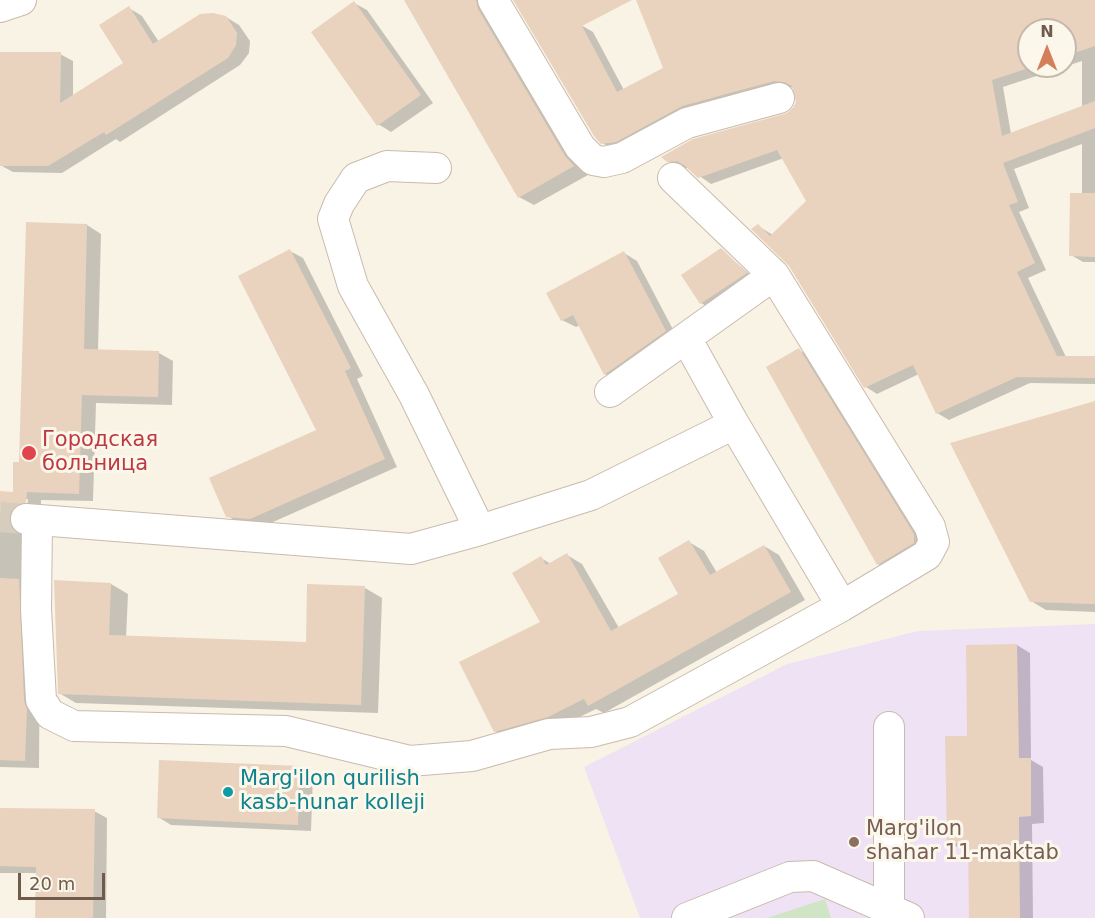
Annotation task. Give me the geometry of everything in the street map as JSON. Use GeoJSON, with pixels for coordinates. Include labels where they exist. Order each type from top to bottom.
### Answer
{"type":"FeatureCollection","features":[{"type":"Feature","properties":{"kind":"street"},"geometry":{"type":"LineString","coordinates":[[0,8],[21,0]]}},
{"type":"Feature","properties":{"kind":"street"},"geometry":{"type":"LineString","coordinates":[[493,0],[580,147],[593,160],[604,162],[622,158],[687,123],[778,98]]}},
{"type":"Feature","properties":{"kind":"street"},"geometry":{"type":"LineString","coordinates":[[436,168],[387,166],[356,178],[339,204],[333,219],[353,286],[414,395],[480,531]]}},
{"type":"Feature","properties":{"kind":"street"},"geometry":{"type":"LineString","coordinates":[[674,178],[774,275],[930,527],[934,542],[927,555],[842,606],[630,722],[591,732],[549,734],[472,756],[410,761],[286,731],[74,726],[50,714],[41,700],[32,520],[411,549],[480,531],[591,495],[734,424]]}},
{"type":"Feature","properties":{"kind":"street"},"geometry":{"type":"LineString","coordinates":[[610,392],[774,275]]}},
{"type":"Feature","properties":{"kind":"street"},"geometry":{"type":"LineString","coordinates":[[686,338],[842,606]]}},
{"type":"Feature","properties":{"kind":"street"},"geometry":{"type":"LineString","coordinates":[[687,918],[790,877],[813,876],[899,914],[889,727]]}},
{"type":"Feature","properties":{"kind":"shaded area","name":"Marg'ilon shahar 11-maktab"},"geometry":{"type":"Polygon","coordinates":[[[1095,624],[1095,918],[640,918],[584,767],[787,664],[918,631],[1095,624]]]}},
{"type":"Feature","properties":{"kind":"green space"},"geometry":{"type":"Polygon","coordinates":[[[825,899],[831,918],[767,918],[825,899]]]}},
{"type":"Feature","properties":{"kind":"building"},"geometry":{"type":"Polygon","coordinates":[[[404,0],[476,0],[478,9],[565,156],[574,166],[518,198],[404,0]]]}},
{"type":"Feature","properties":{"kind":"building"},"geometry":{"type":"Polygon","coordinates":[[[513,0],[632,0],[582,26],[617,92],[663,68],[636,0],[1095,0],[1095,46],[1077,52],[1077,18],[1017,18],[1017,72],[992,80],[1002,136],[1095,101],[1095,128],[1003,163],[1018,202],[1009,205],[1035,263],[1017,272],[1057,356],[1095,356],[1095,378],[1017,377],[936,414],[913,365],[864,388],[789,266],[751,229],[758,224],[770,236],[806,201],[777,150],[698,178],[677,161],[667,162],[661,157],[693,139],[792,110],[796,102],[792,86],[784,82],[774,81],[682,106],[616,142],[601,144],[594,136],[513,0]]]}},
{"type":"Feature","properties":{"kind":"building"},"geometry":{"type":"Polygon","coordinates":[[[354,1],[421,95],[377,126],[311,32],[354,1]]]}},
{"type":"Feature","properties":{"kind":"building"},"geometry":{"type":"Polygon","coordinates":[[[129,6],[153,44],[200,14],[213,13],[226,16],[237,33],[236,45],[228,58],[106,135],[104,132],[48,166],[0,166],[0,52],[61,52],[60,103],[123,63],[99,25],[129,6]]]}},
{"type":"Feature","properties":{"kind":"building"},"geometry":{"type":"Polygon","coordinates":[[[1070,193],[1095,193],[1095,257],[1069,256],[1070,193]]]}},
{"type":"Feature","properties":{"kind":"building"},"geometry":{"type":"Polygon","coordinates":[[[26,222],[87,224],[84,349],[159,351],[158,397],[82,395],[79,494],[27,492],[26,502],[12,509],[9,517],[15,532],[0,531],[0,491],[13,492],[13,462],[19,462],[26,222]]]}},
{"type":"Feature","properties":{"kind":"building"},"geometry":{"type":"Polygon","coordinates":[[[721,248],[747,273],[700,304],[681,275],[721,248]]]}},
{"type":"Feature","properties":{"kind":"building"},"geometry":{"type":"Polygon","coordinates":[[[290,249],[351,368],[345,371],[385,459],[250,519],[226,517],[209,478],[316,430],[238,276],[290,249]]]}},
{"type":"Feature","properties":{"kind":"building"},"geometry":{"type":"Polygon","coordinates":[[[624,251],[666,331],[604,375],[573,315],[561,321],[546,293],[624,251]]]}},
{"type":"Feature","properties":{"kind":"building"},"geometry":{"type":"Polygon","coordinates":[[[799,348],[914,534],[914,543],[877,565],[766,367],[799,348]]]}},
{"type":"Feature","properties":{"kind":"building"},"geometry":{"type":"Polygon","coordinates":[[[1095,401],[1095,604],[1030,602],[950,443],[1095,401]]]}},
{"type":"Feature","properties":{"kind":"building"},"geometry":{"type":"Polygon","coordinates":[[[689,540],[710,575],[764,545],[791,592],[588,706],[584,699],[548,717],[494,732],[459,662],[540,622],[512,573],[541,556],[546,565],[567,553],[611,631],[678,594],[658,558],[689,540]]]}},
{"type":"Feature","properties":{"kind":"building"},"geometry":{"type":"Polygon","coordinates":[[[0,578],[19,579],[24,701],[27,710],[25,761],[0,760],[0,578]]]}},
{"type":"Feature","properties":{"kind":"building"},"geometry":{"type":"Polygon","coordinates":[[[54,580],[111,583],[109,635],[306,642],[307,584],[365,586],[361,705],[58,694],[54,580]]]}},
{"type":"Feature","properties":{"kind":"building"},"geometry":{"type":"Polygon","coordinates":[[[1017,644],[1019,758],[1031,758],[1031,816],[1019,817],[1020,918],[969,918],[968,843],[947,843],[945,736],[967,736],[966,645],[1017,644]]]}},
{"type":"Feature","properties":{"kind":"building","name":"Marg'ilon qurilish kasb-hunar kolleji"},"geometry":{"type":"Polygon","coordinates":[[[159,760],[300,766],[298,825],[157,818],[159,760]]]}},
{"type":"Feature","properties":{"kind":"building"},"geometry":{"type":"Polygon","coordinates":[[[0,808],[95,809],[93,918],[35,918],[36,867],[0,866],[0,808]]]}},
{"type":"Feature","properties":{"kind":"tunnel"},"geometry":{"type":"LineString","coordinates":[[0,517],[26,519]]}},
{"type":"Feature","properties":{"kind":"place","name":"Городская больница"},"geometry":{"type":"Point","coordinates":[29,453]}},
{"type":"Feature","properties":{"kind":"place","name":"Marg'ilon qurilish kasb-hunar kolleji"},"geometry":{"type":"Point","coordinates":[228,792]}},
{"type":"Feature","properties":{"kind":"place","name":"Marg'ilon shahar 11-maktab"},"geometry":{"type":"Point","coordinates":[854,842]}}]}
